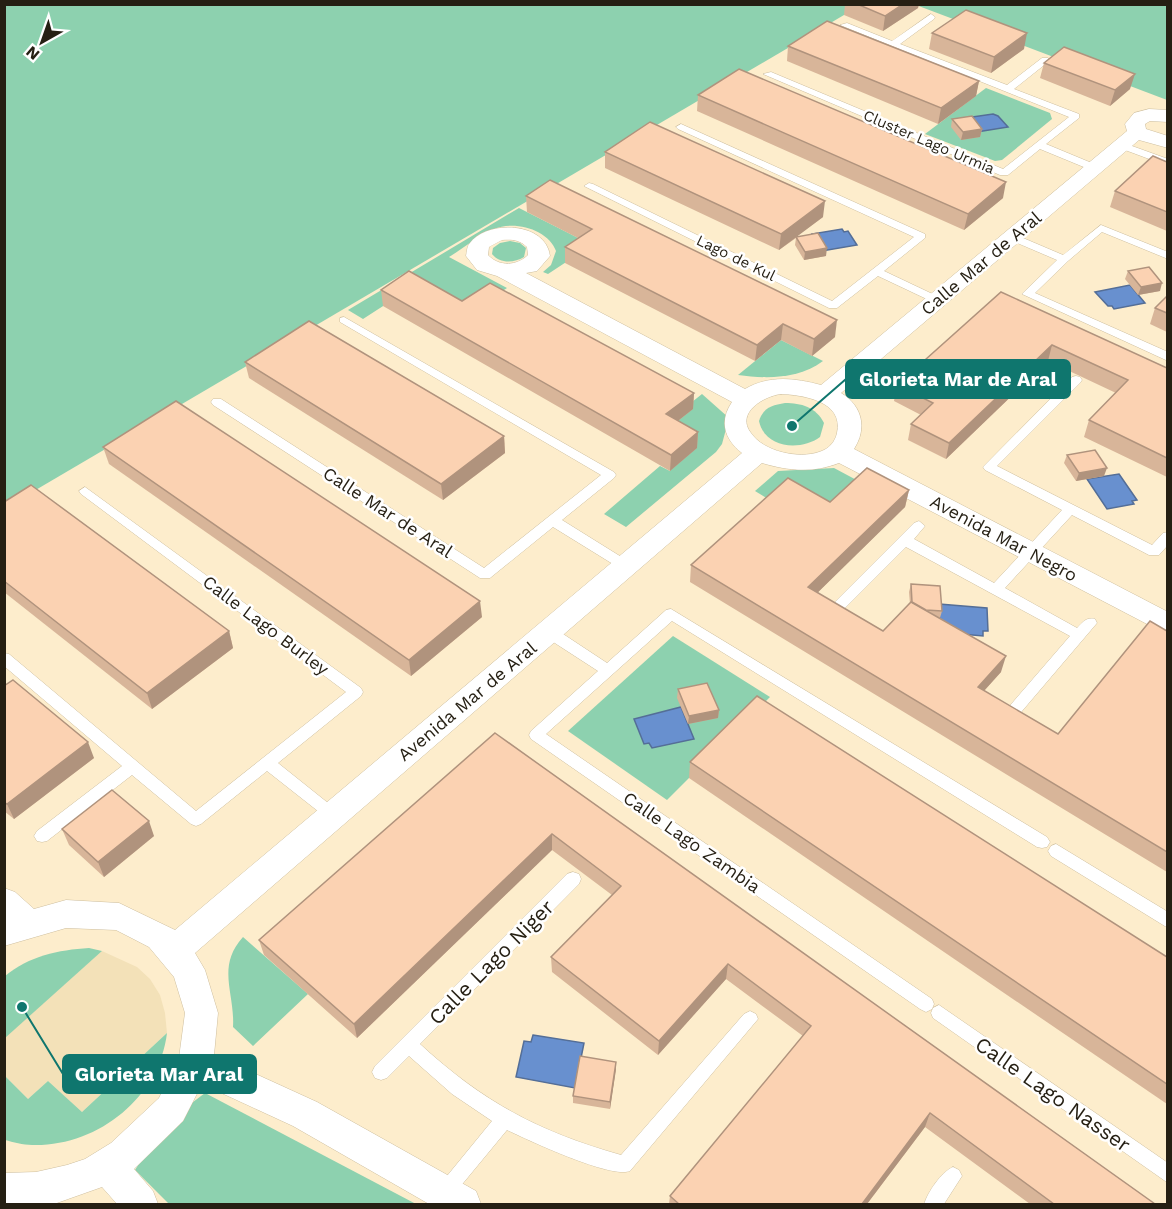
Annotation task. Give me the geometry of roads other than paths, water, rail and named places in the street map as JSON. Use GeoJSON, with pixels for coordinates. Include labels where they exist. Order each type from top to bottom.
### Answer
{"type":"FeatureCollection","features":[{"type":"Feature","properties":{"kind":"street","name":"Calle Mar de Aral"},"geometry":{"type":"LineString","coordinates":[[825,394],[1129,139],[1135,124],[1141,117],[1157,114],[1167,116]]}},
{"type":"Feature","properties":{"kind":"street"},"geometry":{"type":"LineString","coordinates":[[1129,139],[1167,142]]}},
{"type":"Feature","properties":{"kind":"street"},"geometry":{"type":"LineString","coordinates":[[505,272],[745,399]]}},
{"type":"Feature","properties":{"kind":"street"},"geometry":{"type":"LineString","coordinates":[[781,386],[804,387],[825,394],[838,403],[847,415],[850,427],[848,439],[839,452],[811,461],[775,460],[758,453],[746,444],[738,433],[734,421],[737,410],[745,399],[760,390],[781,386]]}},
{"type":"Feature","properties":{"kind":"street","name":"Avenida Mar Negro"},"geometry":{"type":"LineString","coordinates":[[839,452],[1167,625]]}},
{"type":"Feature","properties":{"kind":"street","name":"Avenida Mar de Aral"},"geometry":{"type":"LineString","coordinates":[[176,949],[758,453]]}},
{"type":"Feature","properties":{"kind":"street"},"geometry":{"type":"LineString","coordinates":[[4,1191],[47,1196],[108,1166],[147,1138],[177,1103],[196,1064],[203,1031],[201,999],[191,971],[176,949],[151,930],[124,918],[93,913],[12,919]]}},
{"type":"Feature","properties":{"kind":"street"},"geometry":{"type":"LineString","coordinates":[[196,1064],[305,1114],[454,1199]]}},
{"type":"Feature","properties":{"kind":"street"},"geometry":{"type":"LineString","coordinates":[[108,1166],[140,1204]]}},
{"type":"Feature","properties":{"kind":"lane"},"geometry":{"type":"LineString","coordinates":[[892,44],[931,17]]}},
{"type":"Feature","properties":{"kind":"lane","name":"Cluster Lago Urmia"},"geometry":{"type":"LineString","coordinates":[[768,74],[1004,173],[1076,116],[844,25]]}},
{"type":"Feature","properties":{"kind":"lane"},"geometry":{"type":"LineString","coordinates":[[1008,89],[1044,60]]}},
{"type":"Feature","properties":{"kind":"lane","name":"Lago de Kul"},"geometry":{"type":"LineString","coordinates":[[590,186],[833,306],[921,236],[681,127]]}},
{"type":"Feature","properties":{"kind":"lane"},"geometry":{"type":"LineString","coordinates":[[1129,139],[1167,163]]}},
{"type":"Feature","properties":{"kind":"lane"},"geometry":{"type":"LineString","coordinates":[[1039,145],[1095,168]]}},
{"type":"Feature","properties":{"kind":"lane"},"geometry":{"type":"LineString","coordinates":[[1167,256],[1101,228],[1064,259],[1028,294],[1167,357]]}},
{"type":"Feature","properties":{"kind":"lane"},"geometry":{"type":"LineString","coordinates":[[1012,237],[1064,259]]}},
{"type":"Feature","properties":{"kind":"lane"},"geometry":{"type":"LineString","coordinates":[[876,271],[937,300]]}},
{"type":"Feature","properties":{"kind":"lane","name":"Calle Mar de Aral"},"geometry":{"type":"LineString","coordinates":[[217,402],[485,575],[610,475],[344,320]]}},
{"type":"Feature","properties":{"kind":"lane"},"geometry":{"type":"LineString","coordinates":[[1076,380],[989,467],[1154,552],[1167,536]]}},
{"type":"Feature","properties":{"kind":"lane","name":"Calle Lago Burley"},"geometry":{"type":"LineString","coordinates":[[5,658],[196,820],[356,692],[85,491]]}},
{"type":"Feature","properties":{"kind":"lane"},"geometry":{"type":"LineString","coordinates":[[996,589],[1071,509]]}},
{"type":"Feature","properties":{"kind":"lane"},"geometry":{"type":"LineString","coordinates":[[553,521],[626,566]]}},
{"type":"Feature","properties":{"kind":"lane"},"geometry":{"type":"LineString","coordinates":[[831,613],[919,526]]}},
{"type":"Feature","properties":{"kind":"lane"},"geometry":{"type":"LineString","coordinates":[[905,540],[1078,635]]}},
{"type":"Feature","properties":{"kind":"lane","name":"Calle Lago Zambia"},"geometry":{"type":"LineString","coordinates":[[932,1009],[536,735],[671,614],[1042,842]]}},
{"type":"Feature","properties":{"kind":"lane"},"geometry":{"type":"LineString","coordinates":[[1012,713],[1090,623]]}},
{"type":"Feature","properties":{"kind":"lane"},"geometry":{"type":"LineString","coordinates":[[549,632],[608,671]]}},
{"type":"Feature","properties":{"kind":"lane"},"geometry":{"type":"LineString","coordinates":[[267,763],[333,815]]}},
{"type":"Feature","properties":{"kind":"lane"},"geometry":{"type":"LineString","coordinates":[[42,836],[133,766]]}},
{"type":"Feature","properties":{"kind":"lane"},"geometry":{"type":"LineString","coordinates":[[1056,851],[1167,921]]}},
{"type":"Feature","properties":{"kind":"lane","name":"Calle Lago Niger"},"geometry":{"type":"LineString","coordinates":[[381,1072],[573,879]]}},
{"type":"Feature","properties":{"kind":"lane","name":"Calle Lago Nasser"},"geometry":{"type":"LineString","coordinates":[[932,1009],[1167,1174]]}},
{"type":"Feature","properties":{"kind":"lane"},"geometry":{"type":"LineString","coordinates":[[409,1044],[468,1098],[504,1120],[542,1139],[624,1166],[750,1019]]}},
{"type":"Feature","properties":{"kind":"lane"},"geometry":{"type":"LineString","coordinates":[[454,1199],[504,1120]]}},
{"type":"Feature","properties":{"kind":"lane"},"geometry":{"type":"LineString","coordinates":[[933,1204],[953,1176]]}},
{"type":"Feature","properties":{"kind":"water"},"geometry":{"type":"Polygon","coordinates":[[[993,114],[1008,127],[977,132],[965,118],[993,114]]]}},
{"type":"Feature","properties":{"kind":"water"},"geometry":{"type":"Polygon","coordinates":[[[842,229],[844,232],[848,231],[857,245],[822,251],[812,234],[842,229]]]}},
{"type":"Feature","properties":{"kind":"water"},"geometry":{"type":"Polygon","coordinates":[[[1130,285],[1145,303],[1114,309],[1095,292],[1130,285]]]}},
{"type":"Feature","properties":{"kind":"water"},"geometry":{"type":"Polygon","coordinates":[[[1119,474],[1137,500],[1132,501],[1134,504],[1107,509],[1087,479],[1119,474]]]}},
{"type":"Feature","properties":{"kind":"water"},"geometry":{"type":"Polygon","coordinates":[[[939,604],[987,608],[988,631],[983,631],[983,636],[940,632],[939,604]]]}},
{"type":"Feature","properties":{"kind":"water"},"geometry":{"type":"Polygon","coordinates":[[[681,707],[694,739],[652,748],[649,743],[644,744],[634,719],[681,707]]]}},
{"type":"Feature","properties":{"kind":"water"},"geometry":{"type":"Polygon","coordinates":[[[533,1035],[584,1043],[575,1088],[516,1077],[524,1041],[531,1042],[533,1035]]]}},
{"type":"Feature","properties":{"kind":"place","name":"Glorieta Mar de Aral"},"geometry":{"type":"Point","coordinates":[792,426]}},
{"type":"Feature","properties":{"kind":"place","name":"Glorieta Mar Aral"},"geometry":{"type":"Point","coordinates":[22,1007]}}]}
